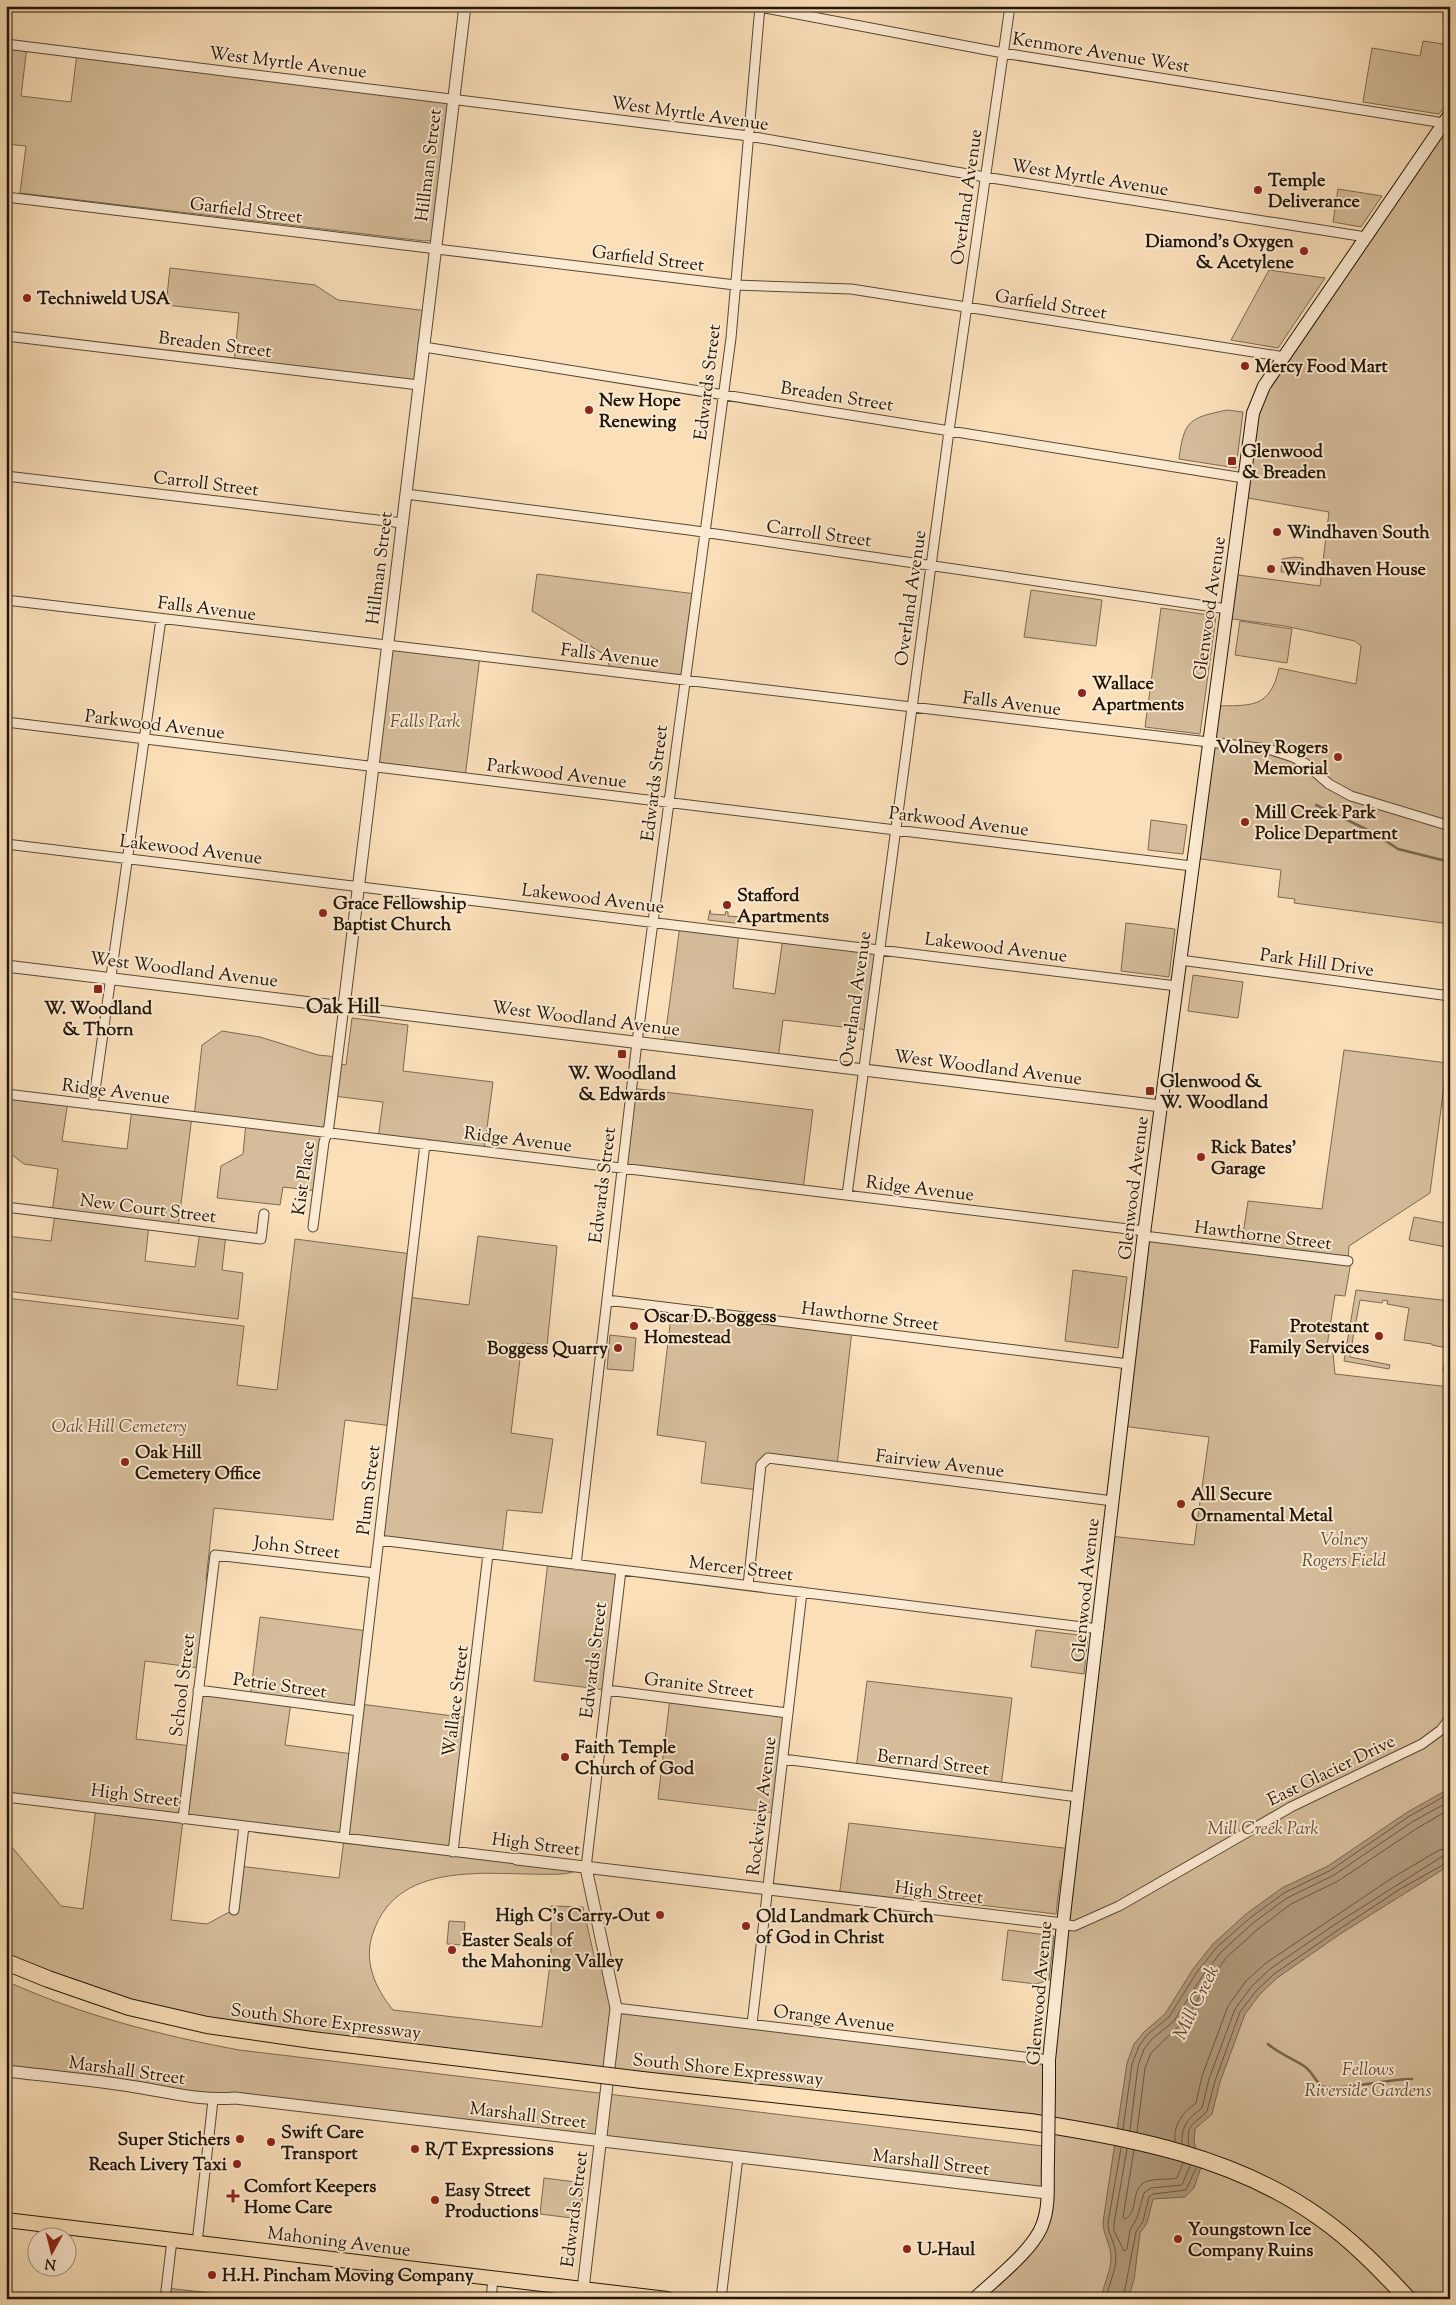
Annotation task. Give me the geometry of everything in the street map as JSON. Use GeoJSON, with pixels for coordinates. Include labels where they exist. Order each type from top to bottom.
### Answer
{"type":"FeatureCollection","features":[{"type":"Feature","properties":{"kind":"highway","name":"South Shore Expressway"},"geometry":{"type":"LineString","coordinates":[[6,1962],[48,1979],[130,2007],[207,2025],[312,2040],[642,2080],[1030,2122],[1082,2130],[1168,2148],[1211,2162],[1276,2191],[1318,2216],[1354,2244],[1408,2299]]}},
{"type":"Feature","properties":{"kind":"main road","name":"Glenwood Avenue"},"geometry":{"type":"LineString","coordinates":[[974,2299],[1026,2248],[1044,2223],[1048,2162],[1049,2060],[1063,1924],[1144,1234],[1255,404],[1264,386],[1447,119]]}},
{"type":"Feature","properties":{"kind":"main road","name":"Mahoning Avenue"},"geometry":{"type":"LineString","coordinates":[[6,2220],[667,2299]]}},
{"type":"Feature","properties":{"kind":"street","name":"Hillman Street"},"geometry":{"type":"LineString","coordinates":[[326,1132],[344,1006],[465,6]]}},
{"type":"Feature","properties":{"kind":"street","name":"Overland Avenue"},"geometry":{"type":"LineString","coordinates":[[846,1195],[930,566],[1010,6]]}},
{"type":"Feature","properties":{"kind":"street","name":"Kenmore Avenue West"},"geometry":{"type":"LineString","coordinates":[[758,7],[1003,53],[1447,119]]}},
{"type":"Feature","properties":{"kind":"street","name":"Edwards Street"},"geometry":{"type":"LineString","coordinates":[[576,1565],[637,1042],[736,285],[758,7]]}},
{"type":"Feature","properties":{"kind":"street","name":"West Myrtle Avenue"},"geometry":{"type":"LineString","coordinates":[[6,44],[748,136],[985,177],[1366,237]]}},
{"type":"Feature","properties":{"kind":"street","name":"Garfield Street"},"geometry":{"type":"LineString","coordinates":[[6,197],[736,285],[851,289],[1285,357]]}},
{"type":"Feature","properties":{"kind":"street","name":"Breaden Street"},"geometry":{"type":"LineString","coordinates":[[6,336],[419,385]]}},
{"type":"Feature","properties":{"kind":"street","name":"Breaden Street"},"geometry":{"type":"LineString","coordinates":[[424,348],[1244,478]]}},
{"type":"Feature","properties":{"kind":"street","name":"Carroll Street"},"geometry":{"type":"LineString","coordinates":[[6,476],[402,523]]}},
{"type":"Feature","properties":{"kind":"street","name":"Carroll Street"},"geometry":{"type":"LineString","coordinates":[[406,494],[705,533],[1227,609]]}},
{"type":"Feature","properties":{"kind":"street","name":"Falls Avenue"},"geometry":{"type":"LineString","coordinates":[[6,600],[1209,742],[1279,752],[1306,764],[1329,784],[1350,796],[1450,826]]}},
{"type":"Feature","properties":{"kind":"street"},"geometry":{"type":"LineString","coordinates":[[93,1104],[161,619]]}},
{"type":"Feature","properties":{"kind":"street","name":"Parkwood Avenue"},"geometry":{"type":"LineString","coordinates":[[6,722],[1192,866]]}},
{"type":"Feature","properties":{"kind":"street","name":"Lakewood Avenue"},"geometry":{"type":"LineString","coordinates":[[6,844],[1177,986]]}},
{"type":"Feature","properties":{"kind":"street","name":"Park Hill Drive"},"geometry":{"type":"LineString","coordinates":[[1180,960],[1450,996]]}},
{"type":"Feature","properties":{"kind":"street","name":"West Woodland Avenue"},"geometry":{"type":"LineString","coordinates":[[6,966],[1161,1106]]}},
{"type":"Feature","properties":{"kind":"street","name":"Ridge Avenue"},"geometry":{"type":"LineString","coordinates":[[6,1094],[846,1195],[1144,1234]]}},
{"type":"Feature","properties":{"kind":"street","name":"Kist Place"},"geometry":{"type":"LineString","coordinates":[[313,1227],[326,1132]]}},
{"type":"Feature","properties":{"kind":"street","name":"Plum Street"},"geometry":{"type":"LineString","coordinates":[[344,1838],[425,1144]]}},
{"type":"Feature","properties":{"kind":"street","name":"New Court Street"},"geometry":{"type":"LineString","coordinates":[[6,1207],[261,1238],[264,1214]]}},
{"type":"Feature","properties":{"kind":"street","name":"Hawthorne Street"},"geometry":{"type":"LineString","coordinates":[[1144,1234],[1348,1261]]}},
{"type":"Feature","properties":{"kind":"street","name":"Hawthorne Street"},"geometry":{"type":"LineString","coordinates":[[607,1300],[1129,1364]]}},
{"type":"Feature","properties":{"kind":"street","name":"Fairview Avenue"},"geometry":{"type":"LineString","coordinates":[[748,1585],[761,1465],[764,1460],[777,1459],[1113,1501]]}},
{"type":"Feature","properties":{"kind":"street","name":"Mercer Street"},"geometry":{"type":"LineString","coordinates":[[379,1540],[1099,1629]]}},
{"type":"Feature","properties":{"kind":"street","name":"Wallace Street"},"geometry":{"type":"LineString","coordinates":[[453,1852],[488,1554]]}},
{"type":"Feature","properties":{"kind":"street","name":"John Street"},"geometry":{"type":"LineString","coordinates":[[215,1555],[375,1573]]}},
{"type":"Feature","properties":{"kind":"street","name":"School Street"},"geometry":{"type":"LineString","coordinates":[[183,1818],[215,1555]]}},
{"type":"Feature","properties":{"kind":"street","name":"Edwards Street"},"geometry":{"type":"LineString","coordinates":[[583,2289],[616,2008],[586,1868],[621,1570]]}},
{"type":"Feature","properties":{"kind":"street","name":"Rockview Avenue"},"geometry":{"type":"LineString","coordinates":[[752,2024],[802,1592]]}},
{"type":"Feature","properties":{"kind":"street","name":"Petrie Street"},"geometry":{"type":"LineString","coordinates":[[198,1690],[358,1711]]}},
{"type":"Feature","properties":{"kind":"street","name":"Granite Street"},"geometry":{"type":"LineString","coordinates":[[607,1690],[788,1713]]}},
{"type":"Feature","properties":{"kind":"street","name":"East Glacier Drive"},"geometry":{"type":"LineString","coordinates":[[1063,1924],[1074,1926],[1119,1906],[1291,1807],[1422,1744],[1441,1730],[1450,1718]]}},
{"type":"Feature","properties":{"kind":"street","name":"Bernard Street"},"geometry":{"type":"LineString","coordinates":[[783,1759],[1078,1797]]}},
{"type":"Feature","properties":{"kind":"street","name":"High Street"},"geometry":{"type":"LineString","coordinates":[[6,1796],[517,1860],[1063,1924]]}},
{"type":"Feature","properties":{"kind":"street"},"geometry":{"type":"LineString","coordinates":[[234,1910],[244,1826]]}},
{"type":"Feature","properties":{"kind":"street","name":"Orange Avenue"},"geometry":{"type":"LineString","coordinates":[[616,2008],[1049,2060]]}},
{"type":"Feature","properties":{"kind":"street","name":"Marshall Street"},"geometry":{"type":"LineString","coordinates":[[6,2071],[137,2087],[159,2093],[213,2100],[235,2098],[1047,2194]]}},
{"type":"Feature","properties":{"kind":"street"},"geometry":{"type":"LineString","coordinates":[[196,2243],[213,2100]]}},
{"type":"Feature","properties":{"kind":"street"},"geometry":{"type":"LineString","coordinates":[[721,2299],[738,2157]]}},
{"type":"Feature","properties":{"kind":"street"},"geometry":{"type":"LineString","coordinates":[[165,2299],[172,2240]]}},
{"type":"Feature","properties":{"kind":"street"},"geometry":{"type":"LineString","coordinates":[[491,2299],[493,2279]]}},
{"type":"Feature","properties":{"kind":"green space"},"geometry":{"type":"Polygon","coordinates":[[[1423,41],[1450,45],[1450,99],[1439,114],[1363,102],[1372,48],[1420,56],[1423,41]]]}},
{"type":"Feature","properties":{"kind":"green space"},"geometry":{"type":"Polygon","coordinates":[[[6,44],[27,47],[21,96],[71,102],[77,53],[454,99],[437,240],[424,241],[20,193],[26,146],[6,144],[6,44]]]}},
{"type":"Feature","properties":{"kind":"green space"},"geometry":{"type":"Polygon","coordinates":[[[1450,114],[1450,924],[1294,903],[1295,899],[1278,897],[1281,870],[1194,858],[1214,706],[1248,705],[1264,698],[1270,692],[1275,682],[1279,668],[1356,684],[1361,646],[1355,641],[1285,626],[1225,618],[1231,574],[1320,586],[1329,512],[1242,497],[1253,413],[1450,114]]]}},
{"type":"Feature","properties":{"kind":"green space"},"geometry":{"type":"Polygon","coordinates":[[[1338,189],[1382,196],[1361,227],[1333,222],[1338,189]]]}},
{"type":"Feature","properties":{"kind":"green space"},"geometry":{"type":"Polygon","coordinates":[[[170,268],[315,285],[338,300],[428,311],[419,385],[234,363],[239,313],[166,305],[170,268]]]}},
{"type":"Feature","properties":{"kind":"green space"},"geometry":{"type":"Polygon","coordinates":[[[1269,270],[1325,278],[1278,348],[1231,340],[1269,270]]]}},
{"type":"Feature","properties":{"kind":"green space"},"geometry":{"type":"Polygon","coordinates":[[[1227,410],[1243,412],[1236,468],[1179,459],[1186,428],[1196,419],[1227,410]]]}},
{"type":"Feature","properties":{"kind":"green space"},"geometry":{"type":"Polygon","coordinates":[[[1303,558],[1302,574],[1298,574],[1298,569],[1286,568],[1286,572],[1281,572],[1282,559],[1303,558]]]}},
{"type":"Feature","properties":{"kind":"green space"},"geometry":{"type":"Polygon","coordinates":[[[537,574],[696,594],[685,680],[612,672],[605,655],[532,611],[537,574]]]}},
{"type":"Feature","properties":{"kind":"green space"},"geometry":{"type":"Polygon","coordinates":[[[1031,590],[1102,600],[1096,646],[1024,637],[1031,590]]]}},
{"type":"Feature","properties":{"kind":"green space"},"geometry":{"type":"Polygon","coordinates":[[[1161,608],[1216,616],[1200,734],[1145,727],[1161,608]]]}},
{"type":"Feature","properties":{"kind":"green space"},"geometry":{"type":"Polygon","coordinates":[[[1240,621],[1292,629],[1287,663],[1235,655],[1240,621]]]}},
{"type":"Feature","properties":{"kind":"green space","name":"Falls Park"},"geometry":{"type":"Polygon","coordinates":[[[388,645],[480,656],[465,778],[373,767],[388,645]]]}},
{"type":"Feature","properties":{"kind":"green space"},"geometry":{"type":"Polygon","coordinates":[[[1151,820],[1187,825],[1183,854],[1148,850],[1151,820]]]}},
{"type":"Feature","properties":{"kind":"green space"},"geometry":{"type":"Polygon","coordinates":[[[710,910],[711,914],[725,915],[726,911],[728,916],[741,917],[743,914],[742,924],[708,920],[710,910]]]}},
{"type":"Feature","properties":{"kind":"green space"},"geometry":{"type":"Polygon","coordinates":[[[1126,923],[1175,929],[1169,977],[1121,971],[1126,923]]]}},
{"type":"Feature","properties":{"kind":"green space"},"geometry":{"type":"Polygon","coordinates":[[[680,925],[739,932],[733,988],[775,994],[783,938],[878,949],[868,1030],[783,1020],[778,1059],[664,1045],[680,925]]]}},
{"type":"Feature","properties":{"kind":"green space"},"geometry":{"type":"Polygon","coordinates":[[[1193,975],[1243,982],[1238,1018],[1188,1011],[1193,975]]]}},
{"type":"Feature","properties":{"kind":"green space"},"geometry":{"type":"Polygon","coordinates":[[[352,1018],[408,1025],[403,1071],[493,1082],[484,1151],[378,1139],[383,1102],[333,1096],[318,1191],[283,1187],[280,1205],[217,1198],[221,1166],[243,1154],[246,1123],[194,1117],[202,1045],[222,1031],[260,1037],[318,1055],[338,1057],[337,1063],[346,1065],[352,1018]]]}},
{"type":"Feature","properties":{"kind":"green space"},"geometry":{"type":"Polygon","coordinates":[[[1344,1050],[1447,1063],[1430,1193],[1349,1246],[1348,1261],[1351,1262],[1345,1296],[1335,1295],[1326,1352],[1333,1353],[1335,1374],[1450,1387],[1450,2299],[974,2299],[1034,2239],[1047,2193],[6,2071],[6,1981],[63,2004],[121,2023],[179,2038],[239,2050],[1043,2146],[1049,2125],[207,2025],[6,1962],[6,1840],[61,1906],[83,1909],[96,1808],[6,1800],[6,1298],[244,1326],[237,1385],[277,1390],[295,1239],[412,1254],[407,1297],[469,1305],[478,1236],[557,1246],[547,1346],[522,1343],[511,1433],[553,1439],[542,1513],[507,1510],[502,1555],[379,1540],[392,1426],[345,1420],[333,1520],[214,1508],[206,1580],[210,1582],[200,1668],[145,1661],[136,1739],[191,1746],[198,1690],[250,1697],[260,1617],[368,1631],[360,1704],[469,1718],[454,1852],[586,1868],[561,1874],[481,1873],[453,1875],[427,1881],[404,1891],[386,1908],[370,1943],[369,1954],[372,1974],[381,1993],[393,2010],[542,2027],[551,1956],[551,1906],[583,1907],[595,1960],[605,1961],[616,2008],[1049,2060],[1068,1881],[1060,1880],[1056,1914],[904,1896],[903,1905],[839,1897],[849,1823],[1072,1849],[1109,1536],[1194,1545],[1209,1437],[1122,1426],[1144,1236],[1241,1248],[1248,1201],[1322,1209],[1344,1050]],[[291,1702],[285,1745],[353,1754],[358,1711],[291,1702]],[[183,1819],[171,1920],[207,1924],[233,1910],[239,1866],[339,1878],[344,1839],[183,1819]]]}},
{"type":"Feature","properties":{"kind":"green space"},"geometry":{"type":"Polygon","coordinates":[[[631,1088],[813,1110],[803,1190],[622,1168],[631,1088]]]}},
{"type":"Feature","properties":{"kind":"green space"},"geometry":{"type":"Polygon","coordinates":[[[6,1094],[68,1101],[62,1141],[127,1149],[132,1109],[192,1116],[178,1228],[149,1225],[145,1261],[195,1267],[200,1231],[226,1234],[222,1270],[243,1273],[238,1319],[6,1291],[6,1236],[51,1241],[55,1214],[52,1213],[58,1169],[24,1164],[6,1150],[6,1094]]]}},
{"type":"Feature","properties":{"kind":"green space"},"geometry":{"type":"Polygon","coordinates":[[[1414,1217],[1450,1224],[1446,1247],[1409,1240],[1414,1217]]]}},
{"type":"Feature","properties":{"kind":"green space"},"geometry":{"type":"Polygon","coordinates":[[[1073,1270],[1127,1277],[1118,1348],[1065,1341],[1073,1270]]]}},
{"type":"Feature","properties":{"kind":"green space"},"geometry":{"type":"Polygon","coordinates":[[[1356,1290],[1450,1301],[1450,1372],[1443,1371],[1447,1348],[1404,1340],[1409,1308],[1387,1304],[1388,1301],[1383,1300],[1382,1303],[1360,1300],[1355,1327],[1358,1328],[1357,1331],[1354,1331],[1350,1357],[1390,1365],[1389,1369],[1344,1361],[1356,1290]]]}},
{"type":"Feature","properties":{"kind":"green space"},"geometry":{"type":"Polygon","coordinates":[[[672,1308],[852,1330],[837,1466],[763,1462],[759,1490],[701,1483],[706,1442],[657,1435],[672,1308]]]}},
{"type":"Feature","properties":{"kind":"green space"},"geometry":{"type":"Polygon","coordinates":[[[610,1335],[636,1338],[633,1371],[607,1369],[610,1335]]]}},
{"type":"Feature","properties":{"kind":"green space"},"geometry":{"type":"Polygon","coordinates":[[[548,1561],[621,1570],[607,1690],[534,1681],[548,1561]]]}},
{"type":"Feature","properties":{"kind":"green space"},"geometry":{"type":"Polygon","coordinates":[[[1036,1630],[1088,1636],[1084,1674],[1031,1667],[1036,1630]]]}},
{"type":"Feature","properties":{"kind":"green space"},"geometry":{"type":"Polygon","coordinates":[[[867,1681],[1012,1698],[1001,1787],[856,1769],[867,1681]]]}},
{"type":"Feature","properties":{"kind":"green space"},"geometry":{"type":"Polygon","coordinates":[[[670,1698],[788,1713],[776,1813],[658,1799],[670,1698]]]}},
{"type":"Feature","properties":{"kind":"green space"},"geometry":{"type":"Polygon","coordinates":[[[449,1921],[465,1922],[463,1945],[447,1944],[449,1921]]]}},
{"type":"Feature","properties":{"kind":"green space"},"geometry":{"type":"Polygon","coordinates":[[[1008,1930],[1054,1936],[1049,1980],[1036,1984],[1002,1980],[1008,1930]]]}},
{"type":"Feature","properties":{"kind":"green space"},"geometry":{"type":"Polygon","coordinates":[[[544,2178],[584,2183],[580,2219],[540,2214],[544,2178]]]}},
{"type":"Feature","properties":{"kind":"green space"},"geometry":{"type":"Polygon","coordinates":[[[166,2288],[247,2297],[246,2299],[165,2299],[166,2288]]]}},
{"type":"Feature","properties":{"kind":"water","name":"Mill Creek"},"geometry":{"type":"Polygon","coordinates":[[[1450,1788],[1450,1865],[1340,1934],[1277,1978],[1260,1994],[1245,2014],[1220,2082],[1212,2114],[1195,2129],[1194,2143],[1202,2164],[1194,2188],[1185,2197],[1153,2199],[1147,2223],[1140,2233],[1134,2280],[1128,2299],[1101,2299],[1111,2260],[1103,2222],[1127,2063],[1134,2044],[1144,2032],[1165,2014],[1193,1969],[1213,1944],[1246,1914],[1282,1888],[1328,1866],[1406,1813],[1450,1788]]]}},
{"type":"Feature","properties":{"kind":"waterway"},"geometry":{"type":"LineString","coordinates":[[1316,805],[1374,833],[1398,849],[1450,862]]}},
{"type":"Feature","properties":{"kind":"waterway"},"geometry":{"type":"LineString","coordinates":[[1268,2044],[1307,2068],[1322,2086],[1338,2087],[1412,2079]]}},
{"type":"Feature","properties":{"kind":"place","name":"Temple Deliverance"},"geometry":{"type":"Point","coordinates":[1258,190]}},
{"type":"Feature","properties":{"kind":"place","name":"Diamond's Oxygen & Acetylene"},"geometry":{"type":"Point","coordinates":[1304,251]}},
{"type":"Feature","properties":{"kind":"place","name":"Techniweld USA"},"geometry":{"type":"Point","coordinates":[27,298]}},
{"type":"Feature","properties":{"kind":"place","name":"Mercy Food Mart"},"geometry":{"type":"Point","coordinates":[1245,366]}},
{"type":"Feature","properties":{"kind":"place","name":"New Hope Renewing"},"geometry":{"type":"Point","coordinates":[589,410]}},
{"type":"Feature","properties":{"kind":"place","name":"Glenwood & Breaden"},"geometry":{"type":"Point","coordinates":[1232,461]}},
{"type":"Feature","properties":{"kind":"place","name":"Windhaven South"},"geometry":{"type":"Point","coordinates":[1277,532]}},
{"type":"Feature","properties":{"kind":"place","name":"Windhaven House"},"geometry":{"type":"Point","coordinates":[1271,569]}},
{"type":"Feature","properties":{"kind":"place","name":"Wallace Apartments"},"geometry":{"type":"Point","coordinates":[1082,693]}},
{"type":"Feature","properties":{"kind":"place","name":"Volney Rogers Memorial"},"geometry":{"type":"Point","coordinates":[1338,757]}},
{"type":"Feature","properties":{"kind":"place","name":"Mill Creek Park Police Department"},"geometry":{"type":"Point","coordinates":[1245,822]}},
{"type":"Feature","properties":{"kind":"place","name":"Stafford Apartments"},"geometry":{"type":"Point","coordinates":[727,905]}},
{"type":"Feature","properties":{"kind":"place","name":"Grace Fellowship Baptist Church"},"geometry":{"type":"Point","coordinates":[323,913]}},
{"type":"Feature","properties":{"kind":"place","name":"W. Woodland & Thorn"},"geometry":{"type":"Point","coordinates":[98,989]}},
{"type":"Feature","properties":{"kind":"place","name":"W. Woodland & Edwards"},"geometry":{"type":"Point","coordinates":[622,1054]}},
{"type":"Feature","properties":{"kind":"place","name":"Glenwood & W. Woodland"},"geometry":{"type":"Point","coordinates":[1150,1091]}},
{"type":"Feature","properties":{"kind":"place","name":"Rick Bates' Garage"},"geometry":{"type":"Point","coordinates":[1201,1157]}},
{"type":"Feature","properties":{"kind":"place","name":"Oscar D. Boggess Homestead"},"geometry":{"type":"Point","coordinates":[634,1326]}},
{"type":"Feature","properties":{"kind":"place","name":"Protestant Family Services"},"geometry":{"type":"Point","coordinates":[1379,1336]}},
{"type":"Feature","properties":{"kind":"place","name":"Boggess Quarry"},"geometry":{"type":"Point","coordinates":[618,1348]}},
{"type":"Feature","properties":{"kind":"place","name":"Oak Hill Cemetery Office"},"geometry":{"type":"Point","coordinates":[125,1462]}},
{"type":"Feature","properties":{"kind":"place","name":"All Secure Ornamental Metal"},"geometry":{"type":"Point","coordinates":[1181,1504]}},
{"type":"Feature","properties":{"kind":"place","name":"Faith Temple Church of God"},"geometry":{"type":"Point","coordinates":[565,1757]}},
{"type":"Feature","properties":{"kind":"place","name":"High C's Carry-Out"},"geometry":{"type":"Point","coordinates":[660,1915]}},
{"type":"Feature","properties":{"kind":"place","name":"Old Landmark Church of God in Christ"},"geometry":{"type":"Point","coordinates":[746,1926]}},
{"type":"Feature","properties":{"kind":"place","name":"Easter Seals of the Mahoning Valley"},"geometry":{"type":"Point","coordinates":[452,1950]}},
{"type":"Feature","properties":{"kind":"place","name":"Super Stichers"},"geometry":{"type":"Point","coordinates":[240,2139]}},
{"type":"Feature","properties":{"kind":"place","name":"Swift Care Transport"},"geometry":{"type":"Point","coordinates":[271,2142]}},
{"type":"Feature","properties":{"kind":"place","name":"R/T Expressions"},"geometry":{"type":"Point","coordinates":[415,2149]}},
{"type":"Feature","properties":{"kind":"place","name":"Reach Livery Taxi"},"geometry":{"type":"Point","coordinates":[237,2164]}},
{"type":"Feature","properties":{"kind":"place","name":"Comfort Keepers Home Care"},"geometry":{"type":"Point","coordinates":[233,2196]}},
{"type":"Feature","properties":{"kind":"place","name":"Easy Street Productions"},"geometry":{"type":"Point","coordinates":[435,2200]}},
{"type":"Feature","properties":{"kind":"place","name":"Youngstown Ice Company Ruins"},"geometry":{"type":"Point","coordinates":[1178,2239]}},
{"type":"Feature","properties":{"kind":"place","name":"U-Haul"},"geometry":{"type":"Point","coordinates":[907,2249]}},
{"type":"Feature","properties":{"kind":"place","name":"H.H. Pincham Moving Company"},"geometry":{"type":"Point","coordinates":[212,2275]}},
{"type":"Feature","properties":{"kind":"district","name":"Oak Hill"},"geometry":{"type":"Point","coordinates":[343,1006]}},
{"type":"Feature","properties":{"kind":"park label","name":"Oak Hill Cemetery"},"geometry":{"type":"Point","coordinates":[119,1426]}},
{"type":"Feature","properties":{"kind":"park label","name":"Volney Rogers Field"},"geometry":{"type":"Point","coordinates":[1344,1549]}},
{"type":"Feature","properties":{"kind":"park label","name":"Mill Creek Park"},"geometry":{"type":"Point","coordinates":[1263,1828]}},
{"type":"Feature","properties":{"kind":"park label","name":"Fellows Riverside Gardens"},"geometry":{"type":"Point","coordinates":[1368,2079]}}]}
